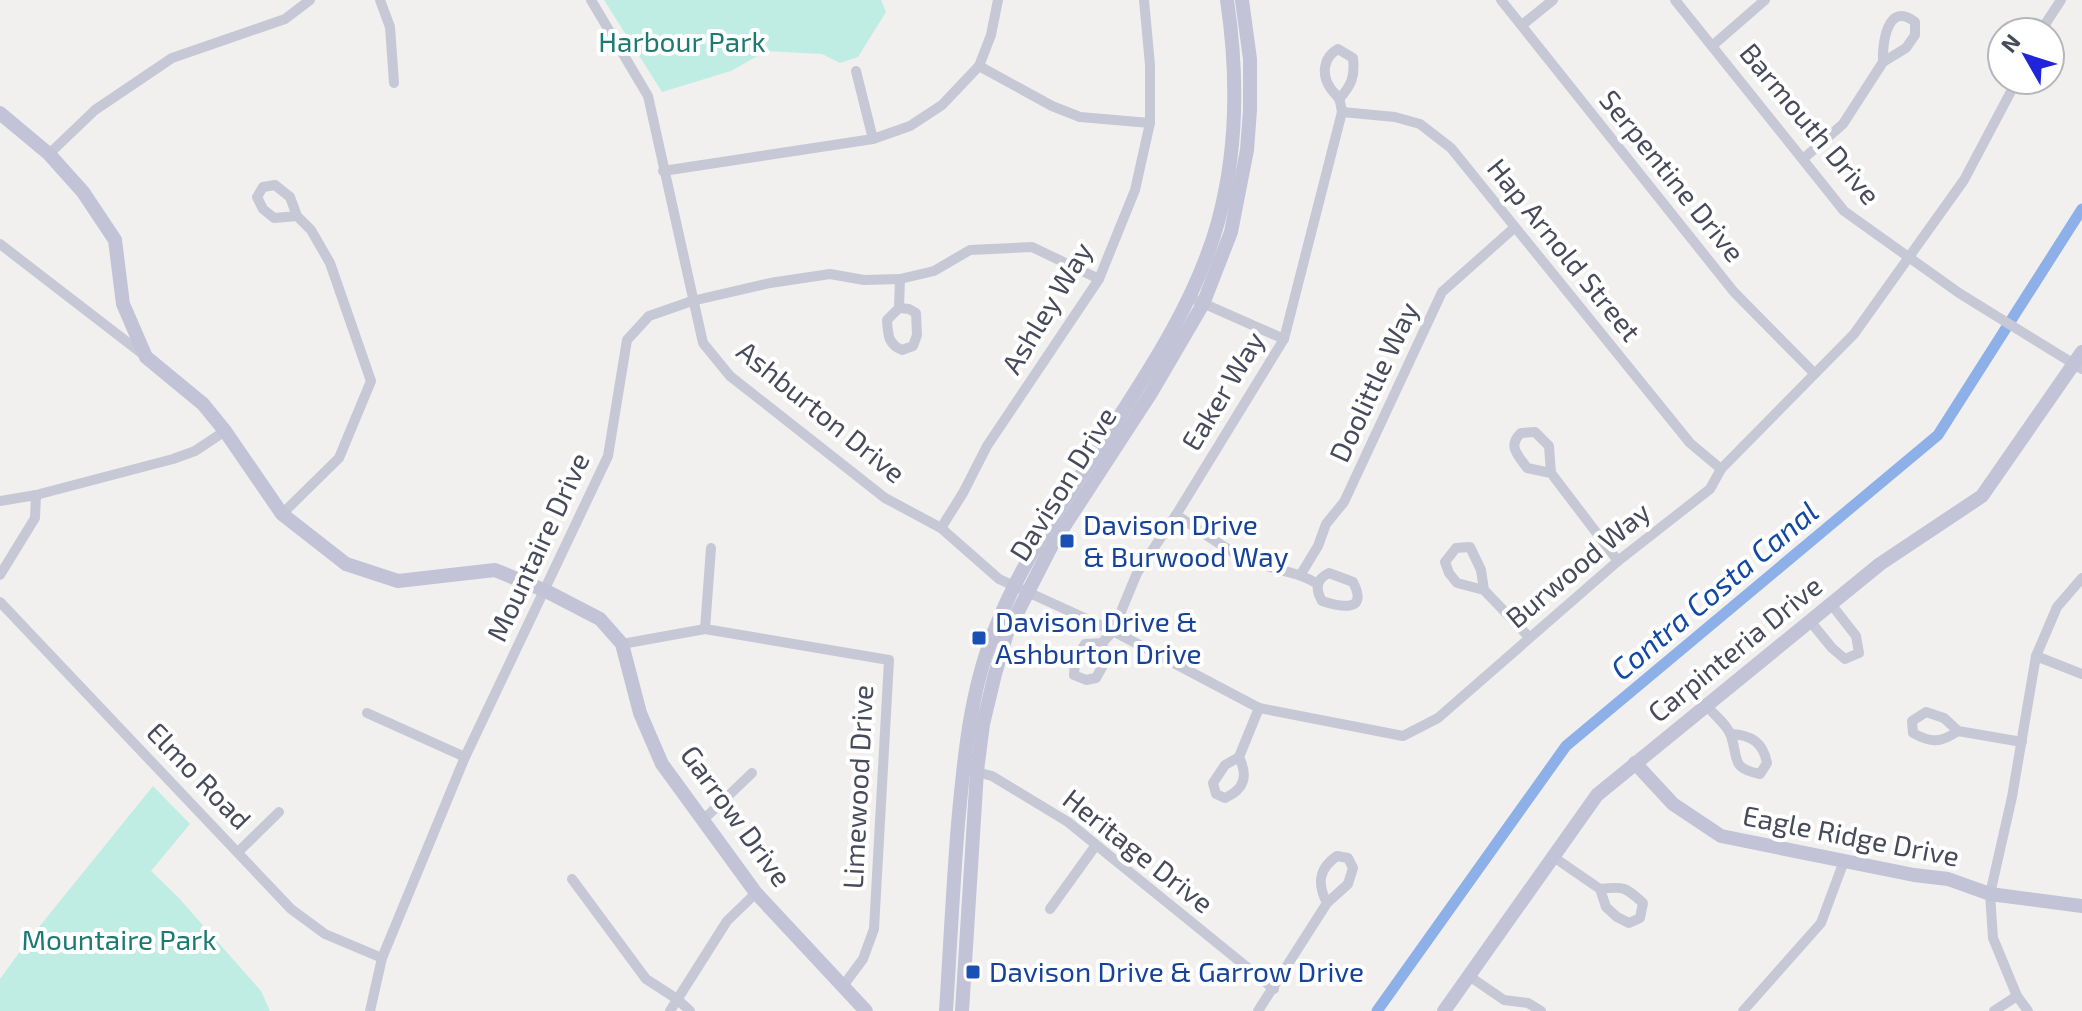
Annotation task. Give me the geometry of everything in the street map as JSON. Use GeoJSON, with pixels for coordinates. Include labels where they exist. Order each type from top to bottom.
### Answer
{"type":"FeatureCollection","features":[{"type":"Feature","properties":{"kind":"street"},"geometry":{"type":"LineString","coordinates":[[49,154],[95,110],[172,58],[285,19],[310,0]]}},
{"type":"Feature","properties":{"kind":"street"},"geometry":{"type":"LineString","coordinates":[[380,0],[390,27],[394,83]]}},
{"type":"Feature","properties":{"kind":"street","name":"Ashburton Drive"},"geometry":{"type":"LineString","coordinates":[[591,0],[648,96],[703,343],[730,376],[885,498],[941,528],[999,579],[1021,588]]}},
{"type":"Feature","properties":{"kind":"street"},"geometry":{"type":"LineString","coordinates":[[663,171],[873,139],[910,126],[942,105],[979,66],[991,35],[998,0]]}},
{"type":"Feature","properties":{"kind":"street","name":"Ashley Way"},"geometry":{"type":"LineString","coordinates":[[941,528],[987,446],[1099,279],[1135,190],[1150,123],[1150,65],[1144,0]]}},
{"type":"Feature","properties":{"kind":"street","name":"Davison Drive"},"geometry":{"type":"LineString","coordinates":[[1196,300],[1218,222],[1233,143],[1236,110],[1227,0]]}},
{"type":"Feature","properties":{"kind":"street","name":"Davison Drive"},"geometry":{"type":"LineString","coordinates":[[946,1011],[970,770],[1021,588],[1151,393],[1231,232],[1247,150],[1250,110],[1250,59],[1242,0]]}},
{"type":"Feature","properties":{"kind":"street","name":"Serpentine Drive"},"geometry":{"type":"LineString","coordinates":[[1501,0],[1734,292],[1814,373]]}},
{"type":"Feature","properties":{"kind":"street"},"geometry":{"type":"LineString","coordinates":[[1522,25],[1553,0]]}},
{"type":"Feature","properties":{"kind":"street","name":"Barmouth Drive"},"geometry":{"type":"LineString","coordinates":[[1675,0],[1844,211],[1959,293],[2029,337],[2079,361]]}},
{"type":"Feature","properties":{"kind":"street"},"geometry":{"type":"LineString","coordinates":[[1712,46],[1765,0]]}},
{"type":"Feature","properties":{"kind":"street"},"geometry":{"type":"LineString","coordinates":[[1803,159],[1843,124],[1883,62],[1906,48],[1915,35],[1915,22],[1910,18],[1894,18],[1889,23],[1882,39],[1883,62]]}},
{"type":"Feature","properties":{"kind":"street"},"geometry":{"type":"LineString","coordinates":[[979,66],[1052,106],[1080,117],[1150,123]]}},
{"type":"Feature","properties":{"kind":"street"},"geometry":{"type":"LineString","coordinates":[[856,71],[873,139]]}},
{"type":"Feature","properties":{"kind":"street","name":"Burwood Way"},"geometry":{"type":"LineString","coordinates":[[1021,588],[1113,631],[1259,708],[1403,736],[1438,718],[1618,561],[1710,489],[1721,469],[1854,334],[1964,180],[2009,96]]}},
{"type":"Feature","properties":{"kind":"street"},"geometry":{"type":"LineString","coordinates":[[1339,99],[1342,112]]}},
{"type":"Feature","properties":{"kind":"street","name":"Hap Arnold Street"},"geometry":{"type":"LineString","coordinates":[[1342,112],[1395,117],[1420,124],[1451,148],[1690,443],[1721,469]]}},
{"type":"Feature","properties":{"kind":"street","name":"Eaker Way"},"geometry":{"type":"LineString","coordinates":[[1113,631],[1137,573],[1284,339],[1342,112]]}},
{"type":"Feature","properties":{"kind":"street"},"geometry":{"type":"LineString","coordinates":[[0,113],[49,154],[83,192],[115,240],[123,304],[146,357]]}},
{"type":"Feature","properties":{"kind":"street"},"geometry":{"type":"LineString","coordinates":[[282,514],[339,458],[371,381],[330,263],[311,230],[297,216]]}},
{"type":"Feature","properties":{"kind":"street","name":"Doolittle Way"},"geometry":{"type":"LineString","coordinates":[[1301,574],[1318,546],[1326,524],[1344,502],[1442,292],[1514,228]]}},
{"type":"Feature","properties":{"kind":"street"},"geometry":{"type":"LineString","coordinates":[[0,244],[203,404],[282,514],[346,564],[398,581],[495,570],[546,591],[600,619],[622,644]]}},
{"type":"Feature","properties":{"kind":"street","name":"Mountaire Drive"},"geometry":{"type":"LineString","coordinates":[[370,1011],[382,958],[465,757],[608,456],[627,340],[649,316],[692,301],[770,283],[830,274],[864,280],[900,279],[934,271],[970,250],[1032,247],[1099,279]]}},
{"type":"Feature","properties":{"kind":"street"},"geometry":{"type":"LineString","coordinates":[[899,308],[900,279]]}},
{"type":"Feature","properties":{"kind":"street"},"geometry":{"type":"LineString","coordinates":[[1196,300],[1284,339]]}},
{"type":"Feature","properties":{"kind":"street","name":"Carpinteria Drive"},"geometry":{"type":"LineString","coordinates":[[1444,1011],[1597,795],[1880,564],[1982,496],[2079,361]]}},
{"type":"Feature","properties":{"kind":"street"},"geometry":{"type":"LineString","coordinates":[[0,501],[36,495],[173,459],[195,451],[225,431]]}},
{"type":"Feature","properties":{"kind":"street"},"geometry":{"type":"LineString","coordinates":[[1551,473],[1527,468],[1513,447],[1515,438],[1521,433],[1535,432],[1549,446],[1551,473],[1618,561]]}},
{"type":"Feature","properties":{"kind":"street"},"geometry":{"type":"LineString","coordinates":[[0,575],[35,518],[36,495]]}},
{"type":"Feature","properties":{"kind":"street"},"geometry":{"type":"LineString","coordinates":[[1176,515],[1244,558],[1274,570],[1301,574],[1318,584]]}},
{"type":"Feature","properties":{"kind":"street"},"geometry":{"type":"LineString","coordinates":[[1484,590],[1481,570],[1470,547],[1456,548],[1445,562],[1457,583],[1484,590],[1529,637]]}},
{"type":"Feature","properties":{"kind":"street"},"geometry":{"type":"LineString","coordinates":[[705,629],[711,548]]}},
{"type":"Feature","properties":{"kind":"street"},"geometry":{"type":"LineString","coordinates":[[2028,1011],[2017,996],[1993,938],[1990,894],[2022,742],[2036,656],[2057,607],[2082,578]]}},
{"type":"Feature","properties":{"kind":"street","name":"Elmo Road"},"geometry":{"type":"LineString","coordinates":[[0,602],[291,909],[325,934],[382,958]]}},
{"type":"Feature","properties":{"kind":"street"},"geometry":{"type":"LineString","coordinates":[[1810,621],[1845,659],[1859,653],[1856,636],[1831,604]]}},
{"type":"Feature","properties":{"kind":"street","name":"Limewood Drive"},"geometry":{"type":"LineString","coordinates":[[622,644],[705,629],[889,660],[874,929],[863,959],[843,986]]}},
{"type":"Feature","properties":{"kind":"street"},"geometry":{"type":"LineString","coordinates":[[1102,643],[1113,631]]}},
{"type":"Feature","properties":{"kind":"street","name":"Garrow Drive"},"geometry":{"type":"LineString","coordinates":[[622,644],[640,713],[662,764],[756,893],[866,1011]]}},
{"type":"Feature","properties":{"kind":"street"},"geometry":{"type":"LineString","coordinates":[[2036,656],[2082,674]]}},
{"type":"Feature","properties":{"kind":"street"},"geometry":{"type":"LineString","coordinates":[[1706,705],[1731,734]]}},
{"type":"Feature","properties":{"kind":"street"},"geometry":{"type":"LineString","coordinates":[[1239,757],[1259,708]]}},
{"type":"Feature","properties":{"kind":"street"},"geometry":{"type":"LineString","coordinates":[[367,713],[465,757]]}},
{"type":"Feature","properties":{"kind":"street"},"geometry":{"type":"LineString","coordinates":[[1958,731],[2022,742]]}},
{"type":"Feature","properties":{"kind":"street","name":"Eagle Ridge Drive"},"geometry":{"type":"LineString","coordinates":[[1635,763],[1673,804],[1721,836],[1948,879],[1990,894],[2082,906]]}},
{"type":"Feature","properties":{"kind":"street","name":"Davison Drive"},"geometry":{"type":"LineString","coordinates":[[962,1011],[970,770]]}},
{"type":"Feature","properties":{"kind":"street","name":"Heritage Drive"},"geometry":{"type":"LineString","coordinates":[[970,770],[992,776],[1068,822],[1274,989]]}},
{"type":"Feature","properties":{"kind":"street"},"geometry":{"type":"LineString","coordinates":[[703,820],[752,773]]}},
{"type":"Feature","properties":{"kind":"street"},"geometry":{"type":"LineString","coordinates":[[238,852],[279,812]]}},
{"type":"Feature","properties":{"kind":"street"},"geometry":{"type":"LineString","coordinates":[[1050,909],[1096,845]]}},
{"type":"Feature","properties":{"kind":"street"},"geometry":{"type":"LineString","coordinates":[[1552,856],[1600,889]]}},
{"type":"Feature","properties":{"kind":"street"},"geometry":{"type":"LineString","coordinates":[[1743,1011],[1821,923],[1844,861]]}},
{"type":"Feature","properties":{"kind":"street"},"geometry":{"type":"LineString","coordinates":[[572,879],[646,979],[690,1011]]}},
{"type":"Feature","properties":{"kind":"street"},"geometry":{"type":"LineString","coordinates":[[670,1011],[727,921],[756,893]]}},
{"type":"Feature","properties":{"kind":"street"},"geometry":{"type":"LineString","coordinates":[[1258,1011],[1327,903]]}},
{"type":"Feature","properties":{"kind":"street"},"geometry":{"type":"LineString","coordinates":[[1469,976],[1507,1006],[1528,1003],[1541,1011]]}},
{"type":"Feature","properties":{"kind":"street"},"geometry":{"type":"LineString","coordinates":[[1994,1011],[2017,996]]}},
{"type":"Feature","properties":{"kind":"green space","name":"Harbour Park"},"geometry":{"type":"Polygon","coordinates":[[[604,0],[881,0],[886,12],[858,57],[840,63],[822,54],[766,51],[731,71],[662,92],[604,0]]]}},
{"type":"Feature","properties":{"kind":"green space","name":"Mountaire Park"},"geometry":{"type":"Polygon","coordinates":[[[153,786],[190,824],[151,871],[261,991],[270,1011],[0,1011],[0,979],[153,786]]]}},
{"type":"Feature","properties":{"kind":"waterway","name":"Contra Costa Canal"},"geometry":{"type":"LineString","coordinates":[[1377,1011],[1566,746],[1938,435],[2082,209]]}},
{"type":"Feature","properties":{"kind":"place","name":"Davison Drive & Burwood Way"},"geometry":{"type":"Point","coordinates":[1067,541]}},
{"type":"Feature","properties":{"kind":"place","name":"Davison Drive & Ashburton Drive"},"geometry":{"type":"Point","coordinates":[979,638]}},
{"type":"Feature","properties":{"kind":"place","name":"Davison Drive & Garrow Drive"},"geometry":{"type":"Point","coordinates":[973,972]}}]}
